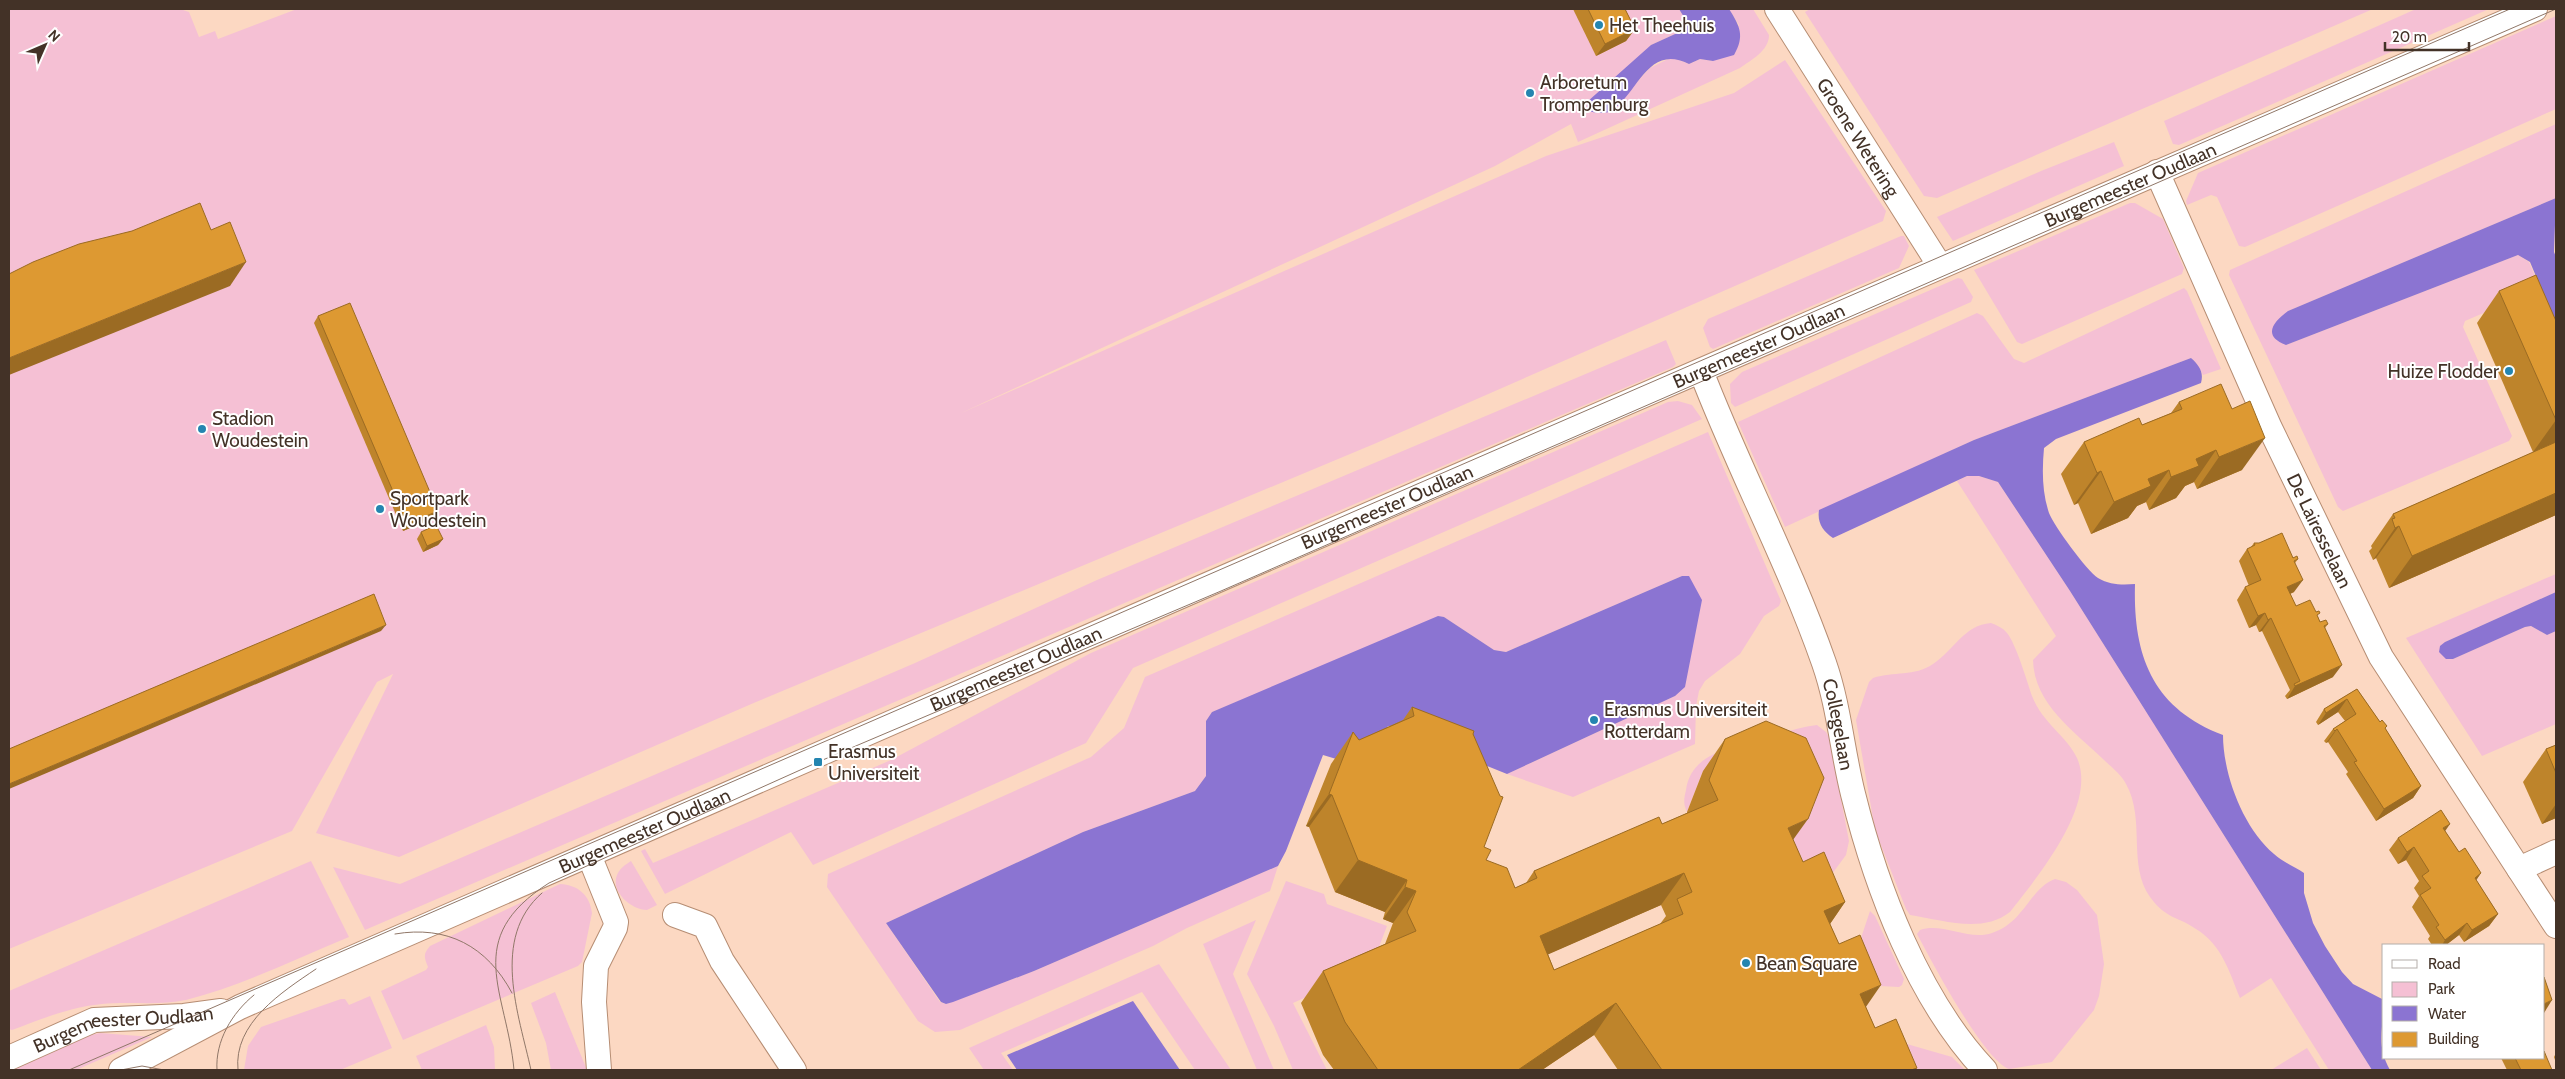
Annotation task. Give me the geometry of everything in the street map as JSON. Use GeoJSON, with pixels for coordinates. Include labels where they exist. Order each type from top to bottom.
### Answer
{"type":"FeatureCollection","features":[{"type":"Feature","properties":{"kind":"street","name":"Groene Wetering"},"geometry":{"type":"LineString","coordinates":[[1777,9],[1940,266]]}},
{"type":"Feature","properties":{"kind":"street","name":"Burgemeester Oudlaan"},"geometry":{"type":"LineString","coordinates":[[121,1070],[240,1007],[1940,266],[2535,9]]}},
{"type":"Feature","properties":{"kind":"street","name":"De Lairesselaan"},"geometry":{"type":"LineString","coordinates":[[2157,172],[2270,428],[2381,657],[2556,926]]}},
{"type":"Feature","properties":{"kind":"street","name":"Collegelaan"},"geometry":{"type":"LineString","coordinates":[[1701,371],[1720,419],[1790,574],[1825,665],[1835,697],[1852,792],[1860,821],[1880,882],[1905,944],[1954,1030],[1986,1070]]}},
{"type":"Feature","properties":{"kind":"street"},"geometry":{"type":"LineString","coordinates":[[2519,869],[2556,852]]}},
{"type":"Feature","properties":{"kind":"street"},"geometry":{"type":"LineString","coordinates":[[589,855],[616,922],[615,928],[596,966],[594,1002],[599,1070]]}},
{"type":"Feature","properties":{"kind":"street"},"geometry":{"type":"LineString","coordinates":[[675,915],[705,926],[722,961],[794,1070]]}},
{"type":"Feature","properties":{"kind":"street","name":"Burgemeester Oudlaan"},"geometry":{"type":"LineString","coordinates":[[9,1058],[94,1020],[184,1016],[240,1007]]}},
{"type":"Feature","properties":{"kind":"green space","name":"Sportpark Woudestein"},"geometry":{"type":"Polygon","coordinates":[[[9,9],[180,9],[189,12],[199,37],[215,31],[218,39],[297,9],[1679,9],[1687,22],[1686,29],[1651,45],[1636,83],[1650,68],[1672,57],[1689,64],[1700,59],[1713,61],[1739,25],[1729,9],[1753,9],[1769,35],[1763,50],[1740,68],[1578,142],[1571,124],[1495,166],[959,414],[1546,156],[1734,93],[1785,60],[1886,211],[1883,221],[1374,444],[756,702],[399,857],[316,833],[393,674],[377,682],[292,831],[9,949],[9,9]]]}},
{"type":"Feature","properties":{"kind":"green space"},"geometry":{"type":"Polygon","coordinates":[[[1810,9],[2373,9],[1937,198],[1924,196],[1805,12],[1810,9]]]}},
{"type":"Feature","properties":{"kind":"green space"},"geometry":{"type":"Polygon","coordinates":[[[2416,9],[2489,9],[2179,145],[2173,144],[2164,121],[2416,9]]]}},
{"type":"Feature","properties":{"kind":"green space"},"geometry":{"type":"Polygon","coordinates":[[[2556,16],[2556,109],[2245,247],[2239,246],[2217,197],[2211,195],[2187,205],[2186,201],[2198,173],[2556,16]]]}},
{"type":"Feature","properties":{"kind":"green space"},"geometry":{"type":"Polygon","coordinates":[[[2556,124],[2556,198],[2288,311],[2286,345],[2518,255],[2529,262],[2556,324],[2523,296],[2465,321],[2463,327],[2512,436],[2509,441],[2343,511],[2338,507],[2229,275],[2230,270],[2556,124]]]}},
{"type":"Feature","properties":{"kind":"green space"},"geometry":{"type":"Polygon","coordinates":[[[2114,142],[2124,166],[1953,241],[1937,217],[2041,171],[2114,142]]]}},
{"type":"Feature","properties":{"kind":"green space"},"geometry":{"type":"Polygon","coordinates":[[[2130,203],[2135,203],[2163,219],[2184,268],[2182,274],[2022,344],[2017,342],[1974,270],[2130,203]]]}},
{"type":"Feature","properties":{"kind":"green space"},"geometry":{"type":"Polygon","coordinates":[[[1904,236],[1909,246],[1899,268],[1713,349],[1710,347],[1703,328],[1708,319],[1904,236]]]}},
{"type":"Feature","properties":{"kind":"green space"},"geometry":{"type":"Polygon","coordinates":[[[1958,278],[1962,279],[1973,297],[1971,302],[1735,407],[1731,403],[1730,384],[1742,372],[1958,278]]]}},
{"type":"Feature","properties":{"kind":"green space"},"geometry":{"type":"Polygon","coordinates":[[[2184,288],[2221,369],[2203,375],[2198,365],[2191,358],[1974,440],[1785,527],[1738,422],[1977,313],[1983,316],[2014,359],[2024,363],[2184,288]]]}},
{"type":"Feature","properties":{"kind":"green space"},"geometry":{"type":"Polygon","coordinates":[[[1666,340],[1676,364],[1673,367],[365,930],[333,867],[400,884],[915,663],[1097,580],[1666,340]]]}},
{"type":"Feature","properties":{"kind":"green space"},"geometry":{"type":"Polygon","coordinates":[[[1678,401],[1692,405],[1702,419],[1133,668],[1086,743],[813,865],[791,832],[665,894],[641,851],[645,849],[653,863],[891,760],[1091,653],[1668,402],[1678,401]]]}},
{"type":"Feature","properties":{"kind":"green space"},"geometry":{"type":"Polygon","coordinates":[[[1708,432],[1781,601],[1779,606],[1764,616],[1740,654],[1705,681],[1699,691],[1696,706],[1695,744],[1573,797],[1507,774],[1675,696],[1688,576],[1682,576],[1506,652],[1494,650],[1444,617],[1212,712],[1206,721],[1206,776],[1195,791],[1083,832],[886,923],[940,1002],[946,1004],[1034,971],[1278,866],[1270,891],[1187,928],[1153,946],[960,1030],[935,1032],[918,1021],[827,887],[828,874],[1091,757],[1124,728],[1145,677],[1708,432]]]}},
{"type":"Feature","properties":{"kind":"green space"},"geometry":{"type":"Polygon","coordinates":[[[1967,476],[1979,476],[1998,482],[2070,591],[2372,1070],[2329,1070],[2271,978],[2240,998],[2224,959],[2205,935],[2161,909],[2150,897],[2143,884],[2139,870],[2135,812],[2126,784],[2116,771],[2068,727],[2040,690],[2035,676],[2033,660],[2056,636],[1957,481],[1967,476]]]}},
{"type":"Feature","properties":{"kind":"green space"},"geometry":{"type":"Polygon","coordinates":[[[2556,574],[2556,592],[2445,642],[2453,659],[2525,627],[2531,626],[2547,635],[2556,631],[2556,724],[2482,756],[2406,638],[2556,574]]]}},
{"type":"Feature","properties":{"kind":"green space"},"geometry":{"type":"Polygon","coordinates":[[[1991,623],[2007,633],[2018,654],[2037,706],[2048,722],[2073,750],[2077,758],[2081,777],[2079,797],[2062,840],[2035,880],[2010,912],[1999,919],[1975,924],[1962,924],[1910,915],[1875,830],[1856,720],[1869,682],[1873,678],[1919,671],[1926,668],[1940,658],[1966,633],[1974,628],[1991,623]]]}},
{"type":"Feature","properties":{"kind":"green space"},"geometry":{"type":"Polygon","coordinates":[[[1817,725],[1829,737],[1849,841],[1846,855],[1829,878],[1791,857],[1703,771],[1687,812],[1684,798],[1690,777],[1696,767],[1705,759],[1727,749],[1817,725]]]}},
{"type":"Feature","properties":{"kind":"green space"},"geometry":{"type":"Polygon","coordinates":[[[311,861],[349,937],[248,980],[186,1000],[165,1003],[112,1003],[90,1006],[56,1014],[12,1030],[9,1029],[9,991],[311,861]]]}},
{"type":"Feature","properties":{"kind":"green space"},"geometry":{"type":"Polygon","coordinates":[[[631,861],[657,905],[647,910],[635,907],[629,903],[619,894],[617,888],[618,873],[631,861]]]}},
{"type":"Feature","properties":{"kind":"green space"},"geometry":{"type":"Polygon","coordinates":[[[2055,879],[2066,882],[2077,890],[2097,915],[2104,964],[2099,996],[2094,1010],[2052,1062],[2009,1069],[1998,1061],[1972,1029],[1917,934],[1920,930],[1928,928],[1974,935],[1992,933],[2012,922],[2046,883],[2055,879]]]}},
{"type":"Feature","properties":{"kind":"green space"},"geometry":{"type":"Polygon","coordinates":[[[1286,881],[1324,894],[1327,904],[1387,926],[1379,947],[1384,962],[1293,1003],[1327,1070],[1293,1070],[1274,1026],[1247,974],[1286,881]]]}},
{"type":"Feature","properties":{"kind":"green space"},"geometry":{"type":"Polygon","coordinates":[[[560,884],[578,889],[586,896],[591,907],[592,913],[582,962],[578,966],[403,1040],[381,991],[426,970],[428,967],[425,954],[430,946],[560,884]]]}},
{"type":"Feature","properties":{"kind":"green space"},"geometry":{"type":"Polygon","coordinates":[[[1870,911],[1875,916],[1904,979],[1899,987],[1860,985],[1860,941],[1870,911]]]}},
{"type":"Feature","properties":{"kind":"green space"},"geometry":{"type":"Polygon","coordinates":[[[1256,920],[1233,974],[1274,1070],[1257,1070],[1203,944],[1256,920]]]}},
{"type":"Feature","properties":{"kind":"green space"},"geometry":{"type":"Polygon","coordinates":[[[1159,964],[1231,1070],[1195,1070],[1142,992],[1001,1053],[1013,1070],[984,1070],[969,1048],[1159,964]]]}},
{"type":"Feature","properties":{"kind":"green space"},"geometry":{"type":"Polygon","coordinates":[[[555,992],[587,1070],[551,1070],[546,1043],[531,1003],[555,992]]]}},
{"type":"Feature","properties":{"kind":"green space"},"geometry":{"type":"Polygon","coordinates":[[[370,996],[392,1048],[340,1070],[244,1070],[248,1046],[261,1027],[341,999],[345,999],[349,1005],[370,996]]]}},
{"type":"Feature","properties":{"kind":"green space"},"geometry":{"type":"Polygon","coordinates":[[[486,1025],[494,1047],[495,1070],[422,1070],[416,1056],[486,1025]]]}},
{"type":"Feature","properties":{"kind":"green space"},"geometry":{"type":"Polygon","coordinates":[[[100,1033],[152,1037],[76,1070],[9,1070],[9,1068],[76,1038],[100,1033]]]}},
{"type":"Feature","properties":{"kind":"green space"},"geometry":{"type":"Polygon","coordinates":[[[1893,1040],[1952,1057],[1965,1070],[1886,1070],[1893,1040]]]}},
{"type":"Feature","properties":{"kind":"green space"},"geometry":{"type":"Polygon","coordinates":[[[2307,1048],[2321,1070],[2271,1070],[2307,1048]]]}},
{"type":"Feature","properties":{"kind":"water"},"geometry":{"type":"Polygon","coordinates":[[[1679,9],[1729,9],[1740,31],[1739,42],[1734,55],[1713,61],[1700,59],[1689,64],[1675,59],[1664,60],[1654,64],[1614,109],[1605,113],[1588,111],[1587,102],[1651,45],[1686,29],[1687,22],[1679,9]]]}},
{"type":"Feature","properties":{"kind":"water"},"geometry":{"type":"Polygon","coordinates":[[[2556,198],[2554,252],[2556,257],[2556,324],[2530,262],[2518,255],[2286,345],[2274,337],[2272,333],[2274,324],[2288,311],[2556,198]]]}},
{"type":"Feature","properties":{"kind":"water"},"geometry":{"type":"Polygon","coordinates":[[[2191,358],[2200,369],[2202,375],[2201,383],[2056,439],[2044,448],[2043,481],[2049,513],[2079,558],[2093,574],[2112,583],[2135,584],[2135,610],[2138,634],[2143,656],[2152,676],[2163,694],[2179,710],[2199,724],[2223,735],[2231,783],[2244,815],[2253,830],[2274,854],[2304,873],[2304,893],[2313,923],[2342,972],[2353,984],[2382,999],[2382,1059],[2385,1059],[2390,1070],[2372,1070],[2070,591],[1998,482],[1979,476],[1967,476],[1833,538],[1820,523],[1819,510],[1974,440],[2191,358]]]}},
{"type":"Feature","properties":{"kind":"water"},"geometry":{"type":"Polygon","coordinates":[[[1682,576],[1689,576],[1702,600],[1685,687],[1675,696],[1507,774],[1388,726],[1380,746],[1343,761],[1323,755],[1286,851],[1278,866],[1034,971],[946,1004],[941,1002],[886,923],[1083,832],[1195,791],[1206,776],[1206,721],[1212,712],[1438,616],[1444,617],[1494,650],[1506,652],[1682,576]]]}},
{"type":"Feature","properties":{"kind":"water"},"geometry":{"type":"Polygon","coordinates":[[[2556,592],[2556,631],[2547,635],[2531,626],[2525,627],[2453,659],[2446,659],[2439,652],[2440,646],[2445,642],[2556,592]]]}},
{"type":"Feature","properties":{"kind":"water"},"geometry":{"type":"Polygon","coordinates":[[[1133,1001],[1180,1070],[1017,1070],[1007,1055],[1133,1001]]]}},
{"type":"Feature","properties":{"kind":"building"},"geometry":{"type":"Polygon","coordinates":[[[1588,9],[1625,9],[1635,29],[1605,44],[1588,9]]]}},
{"type":"Feature","properties":{"kind":"building"},"geometry":{"type":"Polygon","coordinates":[[[200,203],[211,230],[230,222],[246,262],[9,358],[9,274],[33,262],[79,244],[132,231],[200,203]]]}},
{"type":"Feature","properties":{"kind":"building"},"geometry":{"type":"Polygon","coordinates":[[[2536,275],[2556,321],[2556,420],[2499,291],[2536,275]]]}},
{"type":"Feature","properties":{"kind":"building"},"geometry":{"type":"Polygon","coordinates":[[[350,303],[438,511],[407,524],[318,316],[350,303]]]}},
{"type":"Feature","properties":{"kind":"building"},"geometry":{"type":"Polygon","coordinates":[[[2221,384],[2232,409],[2250,401],[2265,438],[2219,457],[2216,450],[2196,459],[2199,466],[2171,477],[2169,470],[2148,479],[2151,486],[2114,502],[2101,471],[2097,473],[2084,442],[2139,418],[2142,425],[2182,409],[2179,402],[2221,384]]]}},
{"type":"Feature","properties":{"kind":"building"},"geometry":{"type":"Polygon","coordinates":[[[2556,442],[2556,493],[2412,556],[2399,526],[2395,528],[2392,519],[2395,518],[2393,514],[2556,442]]]}},
{"type":"Feature","properties":{"kind":"building"},"geometry":{"type":"Polygon","coordinates":[[[436,525],[443,539],[427,546],[421,532],[436,525]]]}},
{"type":"Feature","properties":{"kind":"building"},"geometry":{"type":"Polygon","coordinates":[[[2282,533],[2293,558],[2297,556],[2298,559],[2294,561],[2303,580],[2287,587],[2296,606],[2310,600],[2316,612],[2319,611],[2320,613],[2317,615],[2320,622],[2326,620],[2328,624],[2324,626],[2342,665],[2295,686],[2294,684],[2300,681],[2271,618],[2268,620],[2265,613],[2258,616],[2245,587],[2261,580],[2247,549],[2255,545],[2254,543],[2259,543],[2282,533]]]}},
{"type":"Feature","properties":{"kind":"building"},"geometry":{"type":"Polygon","coordinates":[[[374,594],[386,625],[9,784],[9,749],[374,594]]]}},
{"type":"Feature","properties":{"kind":"building"},"geometry":{"type":"Polygon","coordinates":[[[2357,689],[2380,722],[2382,720],[2387,726],[2385,728],[2421,786],[2384,809],[2354,762],[2357,761],[2337,729],[2335,731],[2333,729],[2356,714],[2347,699],[2326,713],[2324,709],[2357,689]]]}},
{"type":"Feature","properties":{"kind":"building"},"geometry":{"type":"Polygon","coordinates":[[[1412,707],[1474,731],[1473,734],[1500,796],[1503,797],[1484,847],[1491,850],[1486,860],[1507,868],[1515,888],[1537,878],[1534,871],[1659,817],[1662,824],[1718,800],[1709,780],[1725,739],[1766,721],[1806,738],[1824,778],[1808,819],[1788,828],[1803,862],[1824,852],[1845,902],[1824,911],[1839,944],[1860,935],[1881,985],[1860,994],[1875,1028],[1896,1019],[1917,1068],[1911,1070],[1662,1070],[1616,1003],[1518,1070],[1378,1070],[1345,1022],[1323,971],[1416,931],[1407,912],[1416,891],[1405,887],[1407,880],[1358,860],[1332,795],[1329,794],[1353,732],[1359,740],[1414,716],[1412,707]],[[1684,873],[1540,936],[1554,970],[1683,914],[1677,899],[1692,892],[1684,873]]]}},
{"type":"Feature","properties":{"kind":"building"},"geometry":{"type":"Polygon","coordinates":[[[2556,745],[2556,773],[2546,749],[2556,745]]]}},
{"type":"Feature","properties":{"kind":"building"},"geometry":{"type":"Polygon","coordinates":[[[2441,810],[2450,824],[2443,828],[2459,852],[2465,848],[2481,873],[2475,878],[2498,914],[2472,930],[2467,923],[2445,940],[2436,927],[2439,925],[2420,895],[2431,888],[2422,876],[2429,871],[2414,847],[2407,852],[2398,838],[2441,810]]]}},
{"type":"Feature","properties":{"kind":"building"},"geometry":{"type":"Polygon","coordinates":[[[2545,980],[2552,1000],[2545,1004],[2545,980]]]}},
{"type":"Feature","properties":{"kind":"building"},"geometry":{"type":"Polygon","coordinates":[[[2545,1053],[2552,1070],[2521,1070],[2516,1059],[2545,1059],[2545,1053]]]}},
{"type":"Feature","properties":{"kind":"tram line"},"geometry":{"type":"LineString","coordinates":[[69,1070],[2510,9]]}},
{"type":"Feature","properties":{"kind":"tram line"},"geometry":{"type":"LineString","coordinates":[[514,1070],[499,991],[496,968],[497,946],[505,925],[522,904],[549,883],[818,762],[1221,591],[2556,9]]}},
{"type":"Feature","properties":{"kind":"tram line"},"geometry":{"type":"LineString","coordinates":[[531,1070],[515,1002],[512,978],[513,954],[517,932],[526,911],[542,893]]}},
{"type":"Feature","properties":{"kind":"tram line"},"geometry":{"type":"LineString","coordinates":[[395,934],[432,933],[464,942],[478,951],[490,963],[512,993]]}},
{"type":"Feature","properties":{"kind":"tram line"},"geometry":{"type":"LineString","coordinates":[[238,1070],[239,1053],[243,1038],[262,1010],[316,969]]}},
{"type":"Feature","properties":{"kind":"tram line"},"geometry":{"type":"LineString","coordinates":[[217,1070],[217,1059],[222,1038],[232,1019],[254,995]]}},
{"type":"Feature","properties":{"kind":"tram line"},"geometry":{"type":"LineString","coordinates":[[121,1070],[142,1066],[164,1070]]}},
{"type":"Feature","properties":{"kind":"place","name":"Het Theehuis"},"geometry":{"type":"Point","coordinates":[1599,25]}},
{"type":"Feature","properties":{"kind":"place","name":"Arboretum Trompenburg"},"geometry":{"type":"Point","coordinates":[1530,93]}},
{"type":"Feature","properties":{"kind":"place","name":"Huize Flodder"},"geometry":{"type":"Point","coordinates":[2509,371]}},
{"type":"Feature","properties":{"kind":"place","name":"Stadion Woudestein"},"geometry":{"type":"Point","coordinates":[202,429]}},
{"type":"Feature","properties":{"kind":"place","name":"Sportpark Woudestein"},"geometry":{"type":"Point","coordinates":[380,509]}},
{"type":"Feature","properties":{"kind":"place","name":"Erasmus Universiteit Rotterdam"},"geometry":{"type":"Point","coordinates":[1594,720]}},
{"type":"Feature","properties":{"kind":"place","name":"Erasmus Universiteit"},"geometry":{"type":"Point","coordinates":[818,762]}},
{"type":"Feature","properties":{"kind":"place","name":"Bean Square"},"geometry":{"type":"Point","coordinates":[1746,963]}}]}
